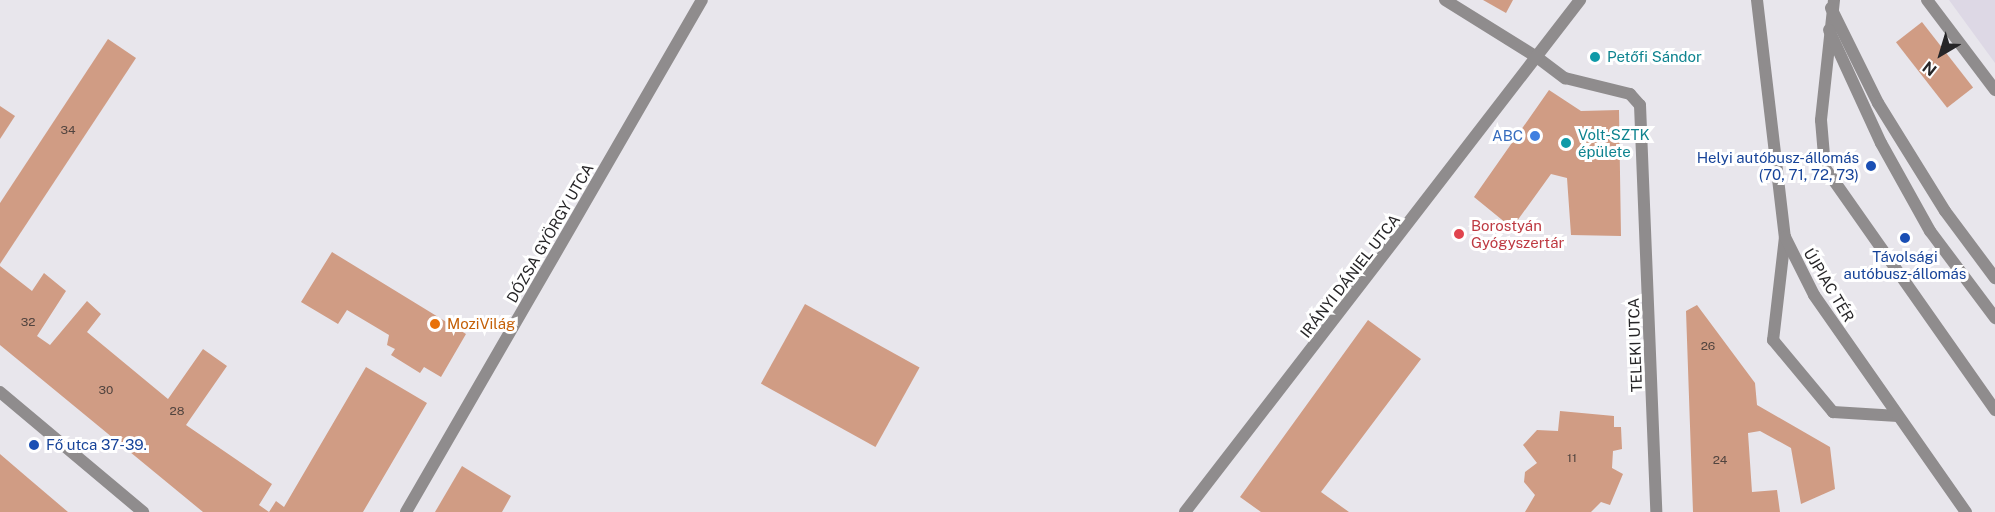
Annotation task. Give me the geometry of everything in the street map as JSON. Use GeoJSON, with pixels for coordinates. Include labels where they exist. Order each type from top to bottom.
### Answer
{"type":"FeatureCollection","features":[{"type":"Feature","properties":{"kind":"street","name":"DÓZSA GYÖRGY UTCA"},"geometry":{"type":"LineString","coordinates":[[406,512],[702,0]]}},
{"type":"Feature","properties":{"kind":"street"},"geometry":{"type":"LineString","coordinates":[[1444,0],[1538,58]]}},
{"type":"Feature","properties":{"kind":"street","name":"IRÁNYI DÁNIEL UTCA"},"geometry":{"type":"LineString","coordinates":[[1185,512],[1538,58],[1580,0]]}},
{"type":"Feature","properties":{"kind":"street","name":"ÚJPIAC TÉR"},"geometry":{"type":"LineString","coordinates":[[1757,0],[1785,237],[1814,295],[1966,512]]}},
{"type":"Feature","properties":{"kind":"street"},"geometry":{"type":"LineString","coordinates":[[1927,0],[1995,90]]}},
{"type":"Feature","properties":{"kind":"street"},"geometry":{"type":"LineString","coordinates":[[1832,3],[1821,120],[1825,168],[1844,202],[1995,410]]}},
{"type":"Feature","properties":{"kind":"street"},"geometry":{"type":"LineString","coordinates":[[1832,3],[1878,103],[1945,211],[1995,278]]}},
{"type":"Feature","properties":{"kind":"street"},"geometry":{"type":"LineString","coordinates":[[1828,29],[1881,143],[1930,231],[1995,318]]}},
{"type":"Feature","properties":{"kind":"street","name":"TELEKI UTCA"},"geometry":{"type":"LineString","coordinates":[[1538,58],[1565,78],[1636,99],[1645,176],[1656,512]]}},
{"type":"Feature","properties":{"kind":"street"},"geometry":{"type":"LineString","coordinates":[[1785,237],[1773,340],[1833,412],[1898,416]]}},
{"type":"Feature","properties":{"kind":"street"},"geometry":{"type":"LineString","coordinates":[[0,392],[143,512]]}},
{"type":"Feature","properties":{"kind":"shaded area"},"geometry":{"type":"Polygon","coordinates":[[[1949,0],[1995,0],[1995,63],[1949,0]]]}},
{"type":"Feature","properties":{"kind":"building"},"geometry":{"type":"Polygon","coordinates":[[[1483,0],[1513,0],[1506,13],[1483,0]]]}},
{"type":"Feature","properties":{"kind":"building"},"geometry":{"type":"Polygon","coordinates":[[[1922,22],[1973,87],[1947,108],[1896,42],[1922,22]]]}},
{"type":"Feature","properties":{"kind":"building"},"geometry":{"type":"Polygon","coordinates":[[[108,39],[136,58],[0,264],[0,203],[108,39]]]}},
{"type":"Feature","properties":{"kind":"building","name":"Volt-SZTK épülete"},"geometry":{"type":"Polygon","coordinates":[[[1549,90],[1581,111],[1619,110],[1621,236],[1571,235],[1567,178],[1551,174],[1512,228],[1474,197],[1549,90]]]}},
{"type":"Feature","properties":{"kind":"building"},"geometry":{"type":"Polygon","coordinates":[[[0,106],[15,116],[0,139],[0,106]]]}},
{"type":"Feature","properties":{"kind":"building"},"geometry":{"type":"Polygon","coordinates":[[[332,252],[466,334],[441,377],[424,367],[420,373],[391,355],[395,349],[387,345],[389,335],[347,310],[338,324],[301,302],[332,252]]]}},
{"type":"Feature","properties":{"kind":"building"},"geometry":{"type":"Polygon","coordinates":[[[0,266],[32,291],[44,273],[66,291],[37,336],[50,345],[87,301],[101,314],[87,332],[168,399],[203,349],[227,366],[186,425],[272,484],[259,505],[269,512],[203,512],[0,345],[0,266]]]}},
{"type":"Feature","properties":{"kind":"building"},"geometry":{"type":"Polygon","coordinates":[[[805,304],[920,368],[875,447],[761,384],[805,304]]]}},
{"type":"Feature","properties":{"kind":"building"},"geometry":{"type":"Polygon","coordinates":[[[1697,305],[1755,383],[1757,405],[1830,447],[1835,489],[1801,504],[1791,448],[1760,431],[1748,433],[1752,492],[1777,490],[1780,512],[1693,512],[1686,311],[1697,305]]]}},
{"type":"Feature","properties":{"kind":"building"},"geometry":{"type":"Polygon","coordinates":[[[1368,320],[1421,359],[1321,492],[1349,512],[1261,512],[1240,497],[1368,320]]]}},
{"type":"Feature","properties":{"kind":"building"},"geometry":{"type":"Polygon","coordinates":[[[366,367],[427,403],[363,512],[269,512],[276,501],[284,507],[366,367]]]}},
{"type":"Feature","properties":{"kind":"building"},"geometry":{"type":"Polygon","coordinates":[[[1560,411],[1614,416],[1614,427],[1621,427],[1622,449],[1613,451],[1612,468],[1623,474],[1610,505],[1601,502],[1591,512],[1525,512],[1535,495],[1524,482],[1525,472],[1537,463],[1523,445],[1537,430],[1558,431],[1560,411]]]}},
{"type":"Feature","properties":{"kind":"building"},"geometry":{"type":"Polygon","coordinates":[[[0,454],[28,478],[68,512],[0,512],[0,454]]]}},
{"type":"Feature","properties":{"kind":"building"},"geometry":{"type":"Polygon","coordinates":[[[462,466],[511,496],[502,512],[435,512],[462,466]]]}},
{"type":"Feature","properties":{"kind":"place","name":"Petőfi Sándor"},"geometry":{"type":"Point","coordinates":[1595,57]}},
{"type":"Feature","properties":{"kind":"place","name":"ABC"},"geometry":{"type":"Point","coordinates":[1535,136]}},
{"type":"Feature","properties":{"kind":"place","name":"Volt-SZTK épülete"},"geometry":{"type":"Point","coordinates":[1566,143]}},
{"type":"Feature","properties":{"kind":"place","name":"Helyi autóbusz-állomás (70, 71, 72, 73)"},"geometry":{"type":"Point","coordinates":[1871,166]}},
{"type":"Feature","properties":{"kind":"place","name":"Borostyán Gyógyszertár"},"geometry":{"type":"Point","coordinates":[1459,234]}},
{"type":"Feature","properties":{"kind":"place","name":"Távolsági autóbusz-állomás"},"geometry":{"type":"Point","coordinates":[1905,238]}},
{"type":"Feature","properties":{"kind":"place","name":"MoziVilág"},"geometry":{"type":"Point","coordinates":[435,324]}},
{"type":"Feature","properties":{"kind":"place","name":"Fő utca 37-39."},"geometry":{"type":"Point","coordinates":[34,445]}}]}
